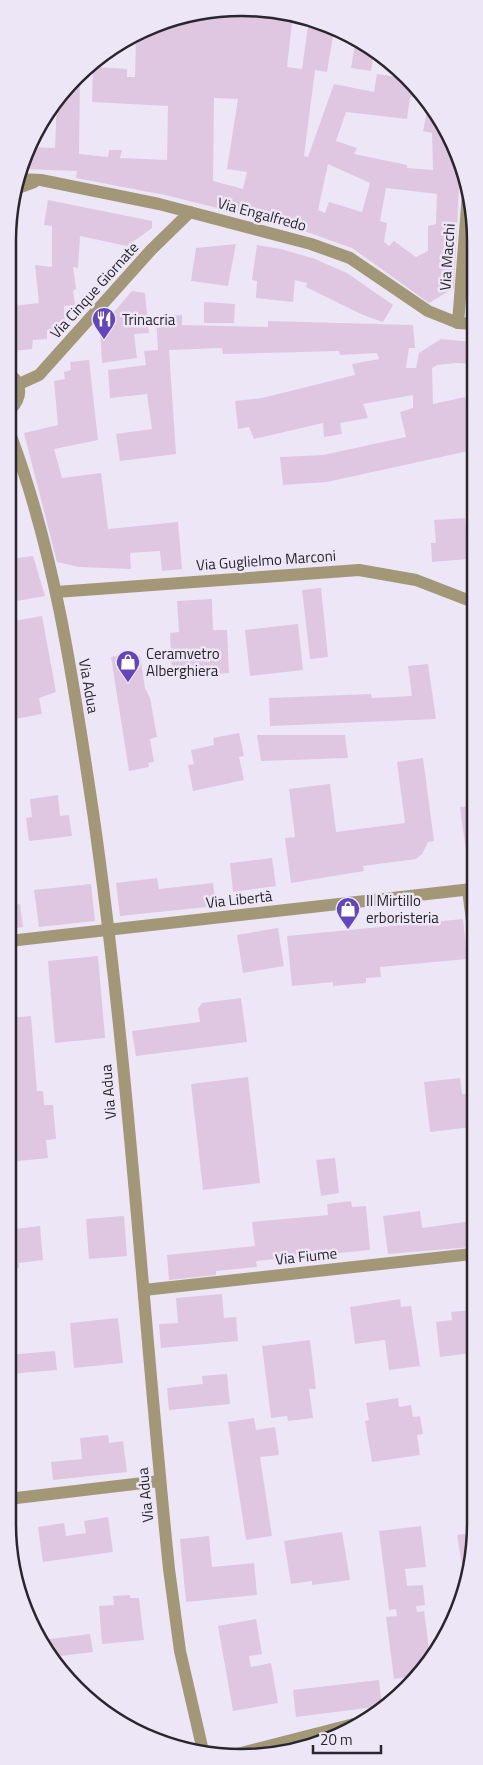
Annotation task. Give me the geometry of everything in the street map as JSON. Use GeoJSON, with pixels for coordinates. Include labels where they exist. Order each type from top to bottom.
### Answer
{"type":"FeatureCollection","features":[{"type":"Feature","properties":{"kind":"street","name":"Via Engalfredo"},"geometry":{"type":"LineString","coordinates":[[25,179],[41,180],[190,212],[311,244],[350,258],[428,311],[458,323],[467,324]]}},
{"type":"Feature","properties":{"kind":"street"},"geometry":{"type":"LineString","coordinates":[[23,186],[41,180]]}},
{"type":"Feature","properties":{"kind":"street","name":"Via Cinque Giornate"},"geometry":{"type":"LineString","coordinates":[[16,380],[39,375],[151,250],[190,212]]}},
{"type":"Feature","properties":{"kind":"street","name":"Via Macchi"},"geometry":{"type":"LineString","coordinates":[[458,323],[466,223]]}},
{"type":"Feature","properties":{"kind":"street"},"geometry":{"type":"LineString","coordinates":[[16,383],[20,394],[16,403]]}},
{"type":"Feature","properties":{"kind":"street","name":"Via Adua"},"geometry":{"type":"LineString","coordinates":[[16,449],[22,464],[56,592],[84,753],[109,930],[144,1290],[160,1481],[180,1651],[202,1745]]}},
{"type":"Feature","properties":{"kind":"street","name":"Via Guglielmo Marconi"},"geometry":{"type":"LineString","coordinates":[[56,592],[359,570],[416,580],[467,600]]}},
{"type":"Feature","properties":{"kind":"street","name":"Via Libertà"},"geometry":{"type":"LineString","coordinates":[[16,940],[467,890]]}},
{"type":"Feature","properties":{"kind":"street","name":"Via Fiume"},"geometry":{"type":"LineString","coordinates":[[144,1290],[467,1255]]}},
{"type":"Feature","properties":{"kind":"street"},"geometry":{"type":"LineString","coordinates":[[16,1498],[160,1481]]}},
{"type":"Feature","properties":{"kind":"street"},"geometry":{"type":"LineString","coordinates":[[262,1748],[335,1729]]}},
{"type":"Feature","properties":{"kind":"building"},"geometry":{"type":"Polygon","coordinates":[[[242,16],[271,18],[292,22],[287,67],[302,69],[308,26],[333,35],[327,72],[315,70],[304,156],[308,157],[334,84],[374,92],[377,74],[395,77],[415,97],[410,97],[407,119],[346,112],[336,141],[357,148],[354,154],[407,165],[407,168],[433,170],[432,133],[423,131],[427,113],[450,155],[459,184],[454,288],[429,303],[352,248],[293,227],[165,195],[76,178],[77,171],[28,169],[37,147],[55,148],[57,113],[80,84],[79,154],[108,157],[109,150],[122,150],[120,158],[167,160],[168,106],[92,102],[93,72],[99,67],[127,69],[127,77],[135,77],[136,42],[155,33],[183,24],[212,18],[242,16]],[[214,98],[213,181],[243,189],[247,172],[227,169],[238,99],[214,98]],[[328,164],[318,210],[325,213],[329,202],[362,212],[370,183],[328,164]],[[386,188],[380,221],[387,223],[384,242],[389,246],[394,241],[416,257],[428,251],[428,226],[436,224],[437,194],[386,188]]]}},
{"type":"Feature","properties":{"kind":"building"},"geometry":{"type":"Polygon","coordinates":[[[355,46],[373,58],[371,71],[351,68],[355,46]]]}},
{"type":"Feature","properties":{"kind":"building"},"geometry":{"type":"Polygon","coordinates":[[[48,200],[152,221],[152,228],[127,246],[80,236],[78,268],[73,267],[76,289],[73,291],[75,305],[64,306],[65,324],[58,330],[47,330],[47,339],[33,340],[32,349],[16,351],[16,306],[39,303],[35,265],[52,267],[52,226],[44,225],[48,200]]]}},
{"type":"Feature","properties":{"kind":"building"},"geometry":{"type":"Polygon","coordinates":[[[236,244],[228,286],[191,281],[196,248],[236,244]]]}},
{"type":"Feature","properties":{"kind":"building"},"geometry":{"type":"Polygon","coordinates":[[[257,245],[281,249],[315,259],[347,273],[393,305],[383,322],[363,315],[306,287],[307,283],[295,280],[293,302],[256,298],[257,281],[252,280],[257,245]]]}},
{"type":"Feature","properties":{"kind":"building"},"geometry":{"type":"Polygon","coordinates":[[[132,291],[145,293],[149,333],[134,334],[137,358],[102,363],[100,328],[132,291]]]}},
{"type":"Feature","properties":{"kind":"building"},"geometry":{"type":"Polygon","coordinates":[[[204,302],[235,304],[234,323],[204,323],[204,302]]]}},
{"type":"Feature","properties":{"kind":"building"},"geometry":{"type":"Polygon","coordinates":[[[182,315],[182,325],[268,327],[268,321],[413,325],[415,348],[409,348],[406,368],[416,368],[419,353],[441,339],[467,341],[467,364],[437,365],[432,368],[433,404],[465,397],[467,407],[467,451],[327,482],[283,485],[280,457],[323,455],[406,437],[400,412],[413,408],[413,395],[363,404],[368,418],[340,423],[342,434],[324,437],[323,423],[254,439],[249,427],[238,429],[235,401],[262,398],[355,375],[352,364],[379,359],[377,353],[340,355],[339,351],[223,354],[222,348],[169,350],[176,454],[120,461],[116,434],[152,429],[147,394],[110,398],[108,370],[146,365],[144,351],[158,350],[156,317],[182,315]]]}},
{"type":"Feature","properties":{"kind":"building"},"geometry":{"type":"Polygon","coordinates":[[[89,360],[98,440],[54,449],[62,478],[101,473],[108,529],[178,522],[182,569],[162,571],[160,551],[130,553],[131,569],[79,567],[57,562],[24,433],[58,425],[54,381],[65,379],[64,372],[71,370],[70,362],[89,360]]]}},
{"type":"Feature","properties":{"kind":"building"},"geometry":{"type":"Polygon","coordinates":[[[465,518],[467,559],[432,562],[431,543],[436,543],[434,520],[465,518]]]}},
{"type":"Feature","properties":{"kind":"building"},"geometry":{"type":"Polygon","coordinates":[[[33,556],[45,596],[16,601],[16,558],[33,556]]]}},
{"type":"Feature","properties":{"kind":"building"},"geometry":{"type":"Polygon","coordinates":[[[321,588],[328,657],[310,659],[302,590],[321,588]]]}},
{"type":"Feature","properties":{"kind":"building"},"geometry":{"type":"Polygon","coordinates":[[[212,599],[213,630],[227,630],[229,673],[172,676],[170,633],[179,632],[177,601],[212,599]]]}},
{"type":"Feature","properties":{"kind":"building"},"geometry":{"type":"Polygon","coordinates":[[[42,616],[56,692],[39,698],[42,714],[16,719],[16,621],[42,616]]]}},
{"type":"Feature","properties":{"kind":"building"},"geometry":{"type":"Polygon","coordinates":[[[298,624],[303,670],[250,676],[245,630],[298,624]]]}},
{"type":"Feature","properties":{"kind":"building"},"geometry":{"type":"Polygon","coordinates":[[[132,653],[133,658],[140,656],[145,688],[150,698],[157,737],[150,739],[154,762],[148,763],[149,767],[129,771],[111,657],[132,653]]]}},
{"type":"Feature","properties":{"kind":"building"},"geometry":{"type":"Polygon","coordinates":[[[428,664],[436,719],[270,726],[269,698],[371,694],[372,698],[412,696],[408,666],[428,664]]]}},
{"type":"Feature","properties":{"kind":"building"},"geometry":{"type":"Polygon","coordinates":[[[239,733],[244,756],[239,757],[244,780],[193,791],[188,765],[194,764],[191,750],[214,745],[213,738],[239,733]]]}},
{"type":"Feature","properties":{"kind":"building"},"geometry":{"type":"Polygon","coordinates":[[[257,735],[345,735],[348,758],[261,761],[257,735]]]}},
{"type":"Feature","properties":{"kind":"building"},"geometry":{"type":"Polygon","coordinates":[[[423,758],[434,841],[428,842],[422,854],[416,859],[363,866],[364,871],[291,883],[285,838],[295,837],[289,789],[330,784],[336,832],[405,823],[397,762],[423,758]]]}},
{"type":"Feature","properties":{"kind":"building"},"geometry":{"type":"Polygon","coordinates":[[[58,795],[60,816],[69,815],[72,836],[29,841],[26,818],[32,817],[30,799],[58,795]]]}},
{"type":"Feature","properties":{"kind":"building"},"geometry":{"type":"Polygon","coordinates":[[[467,806],[466,851],[460,807],[467,806]]]}},
{"type":"Feature","properties":{"kind":"building"},"geometry":{"type":"Polygon","coordinates":[[[272,858],[276,886],[233,892],[230,863],[272,858]]]}},
{"type":"Feature","properties":{"kind":"building"},"geometry":{"type":"Polygon","coordinates":[[[157,878],[159,889],[213,883],[216,906],[120,916],[116,883],[157,878]]]}},
{"type":"Feature","properties":{"kind":"building"},"geometry":{"type":"Polygon","coordinates":[[[91,884],[95,921],[39,927],[34,890],[91,884]]]}},
{"type":"Feature","properties":{"kind":"building"},"geometry":{"type":"Polygon","coordinates":[[[20,904],[23,927],[16,928],[16,905],[20,904]]]}},
{"type":"Feature","properties":{"kind":"building"},"geometry":{"type":"Polygon","coordinates":[[[463,919],[467,959],[380,967],[381,977],[366,978],[366,983],[333,986],[333,982],[292,986],[287,936],[463,919]]]}},
{"type":"Feature","properties":{"kind":"building"},"geometry":{"type":"Polygon","coordinates":[[[278,928],[284,966],[243,973],[237,935],[278,928]]]}},
{"type":"Feature","properties":{"kind":"building"},"geometry":{"type":"Polygon","coordinates":[[[98,956],[105,1038],[55,1043],[48,961],[98,956]]]}},
{"type":"Feature","properties":{"kind":"building"},"geometry":{"type":"Polygon","coordinates":[[[241,998],[247,1042],[136,1056],[132,1031],[200,1022],[198,1009],[202,1003],[241,998]]]}},
{"type":"Feature","properties":{"kind":"building"},"geometry":{"type":"Polygon","coordinates":[[[31,1016],[37,1091],[43,1091],[44,1105],[53,1105],[56,1139],[46,1140],[48,1158],[16,1161],[16,1017],[31,1016]]]}},
{"type":"Feature","properties":{"kind":"building"},"geometry":{"type":"Polygon","coordinates":[[[248,1077],[260,1183],[203,1190],[191,1084],[248,1077]]]}},
{"type":"Feature","properties":{"kind":"building"},"geometry":{"type":"Polygon","coordinates":[[[460,1078],[462,1094],[467,1093],[467,1128],[430,1132],[424,1082],[460,1078]]]}},
{"type":"Feature","properties":{"kind":"building"},"geometry":{"type":"Polygon","coordinates":[[[335,1158],[339,1193],[321,1196],[316,1160],[335,1158]]]}},
{"type":"Feature","properties":{"kind":"building"},"geometry":{"type":"Polygon","coordinates":[[[351,1201],[352,1207],[366,1206],[370,1250],[256,1261],[257,1267],[216,1271],[216,1275],[169,1280],[167,1255],[255,1246],[252,1222],[328,1215],[327,1204],[351,1201]]]}},
{"type":"Feature","properties":{"kind":"building"},"geometry":{"type":"Polygon","coordinates":[[[420,1211],[422,1228],[467,1222],[467,1247],[388,1254],[383,1216],[420,1211]]]}},
{"type":"Feature","properties":{"kind":"building"},"geometry":{"type":"Polygon","coordinates":[[[124,1216],[127,1256],[89,1259],[86,1219],[124,1216]]]}},
{"type":"Feature","properties":{"kind":"building"},"geometry":{"type":"Polygon","coordinates":[[[40,1226],[43,1260],[19,1263],[19,1268],[16,1268],[16,1229],[40,1226]]]}},
{"type":"Feature","properties":{"kind":"building"},"geometry":{"type":"Polygon","coordinates":[[[222,1294],[224,1318],[236,1317],[238,1341],[161,1348],[159,1324],[178,1323],[176,1298],[222,1294]]]}},
{"type":"Feature","properties":{"kind":"building"},"geometry":{"type":"Polygon","coordinates":[[[400,1299],[401,1307],[411,1306],[420,1366],[389,1370],[385,1340],[355,1344],[350,1307],[400,1299]]]}},
{"type":"Feature","properties":{"kind":"building"},"geometry":{"type":"Polygon","coordinates":[[[467,1310],[467,1354],[440,1357],[436,1322],[452,1320],[451,1312],[467,1310]]]}},
{"type":"Feature","properties":{"kind":"building"},"geometry":{"type":"Polygon","coordinates":[[[118,1318],[123,1363],[74,1368],[70,1323],[118,1318]]]}},
{"type":"Feature","properties":{"kind":"building"},"geometry":{"type":"Polygon","coordinates":[[[310,1340],[316,1389],[309,1389],[313,1418],[288,1421],[287,1416],[271,1418],[262,1346],[310,1340]]]}},
{"type":"Feature","properties":{"kind":"building"},"geometry":{"type":"Polygon","coordinates":[[[55,1351],[57,1370],[16,1373],[16,1354],[55,1351]]]}},
{"type":"Feature","properties":{"kind":"building"},"geometry":{"type":"Polygon","coordinates":[[[227,1374],[230,1404],[169,1410],[167,1388],[203,1384],[202,1376],[227,1374]]]}},
{"type":"Feature","properties":{"kind":"building"},"geometry":{"type":"Polygon","coordinates":[[[398,1398],[399,1407],[411,1405],[413,1417],[420,1416],[423,1434],[417,1435],[420,1455],[372,1462],[365,1421],[369,1420],[366,1403],[398,1398]]]}},
{"type":"Feature","properties":{"kind":"building"},"geometry":{"type":"Polygon","coordinates":[[[254,1418],[256,1430],[275,1427],[279,1455],[260,1457],[272,1536],[246,1540],[228,1422],[254,1418]]]}},
{"type":"Feature","properties":{"kind":"building"},"geometry":{"type":"Polygon","coordinates":[[[108,1435],[109,1443],[123,1441],[127,1472],[53,1480],[51,1462],[82,1459],[80,1438],[108,1435]]]}},
{"type":"Feature","properties":{"kind":"building"},"geometry":{"type":"Polygon","coordinates":[[[108,1517],[113,1552],[43,1562],[38,1527],[64,1523],[66,1536],[86,1533],[84,1521],[108,1517]]]}},
{"type":"Feature","properties":{"kind":"building"},"geometry":{"type":"Polygon","coordinates":[[[421,1526],[426,1567],[405,1569],[407,1586],[423,1585],[425,1605],[416,1606],[417,1612],[424,1611],[429,1649],[406,1677],[394,1679],[386,1617],[397,1616],[396,1609],[389,1610],[379,1531],[421,1526]]]}},
{"type":"Feature","properties":{"kind":"building"},"geometry":{"type":"Polygon","coordinates":[[[342,1532],[350,1580],[312,1585],[312,1581],[291,1584],[284,1541],[342,1532]]]}},
{"type":"Feature","properties":{"kind":"building"},"geometry":{"type":"Polygon","coordinates":[[[466,1534],[462,1566],[457,1535],[466,1534]]]}},
{"type":"Feature","properties":{"kind":"building"},"geometry":{"type":"Polygon","coordinates":[[[209,1536],[212,1567],[254,1563],[257,1595],[186,1602],[180,1539],[209,1536]]]}},
{"type":"Feature","properties":{"kind":"building"},"geometry":{"type":"Polygon","coordinates":[[[130,1595],[130,1598],[139,1598],[144,1640],[102,1644],[99,1606],[114,1605],[113,1596],[130,1595]]]}},
{"type":"Feature","properties":{"kind":"building"},"geometry":{"type":"Polygon","coordinates":[[[256,1619],[262,1654],[249,1656],[251,1667],[271,1663],[278,1703],[233,1711],[218,1626],[256,1619]]]}},
{"type":"Feature","properties":{"kind":"building"},"geometry":{"type":"Polygon","coordinates":[[[90,1634],[93,1652],[59,1656],[48,1639],[90,1634]]]}},
{"type":"Feature","properties":{"kind":"building"},"geometry":{"type":"Polygon","coordinates":[[[379,1680],[381,1700],[372,1707],[296,1717],[293,1690],[379,1680]]]}},
{"type":"Feature","properties":{"kind":"place","name":"Trinacria"},"geometry":{"type":"Point","coordinates":[104,340]}},
{"type":"Feature","properties":{"kind":"place","name":"Ceramvetro Alberghiera"},"geometry":{"type":"Point","coordinates":[128,683]}},
{"type":"Feature","properties":{"kind":"place","name":"Il Mirtillo erboristeria"},"geometry":{"type":"Point","coordinates":[348,930]}}]}
